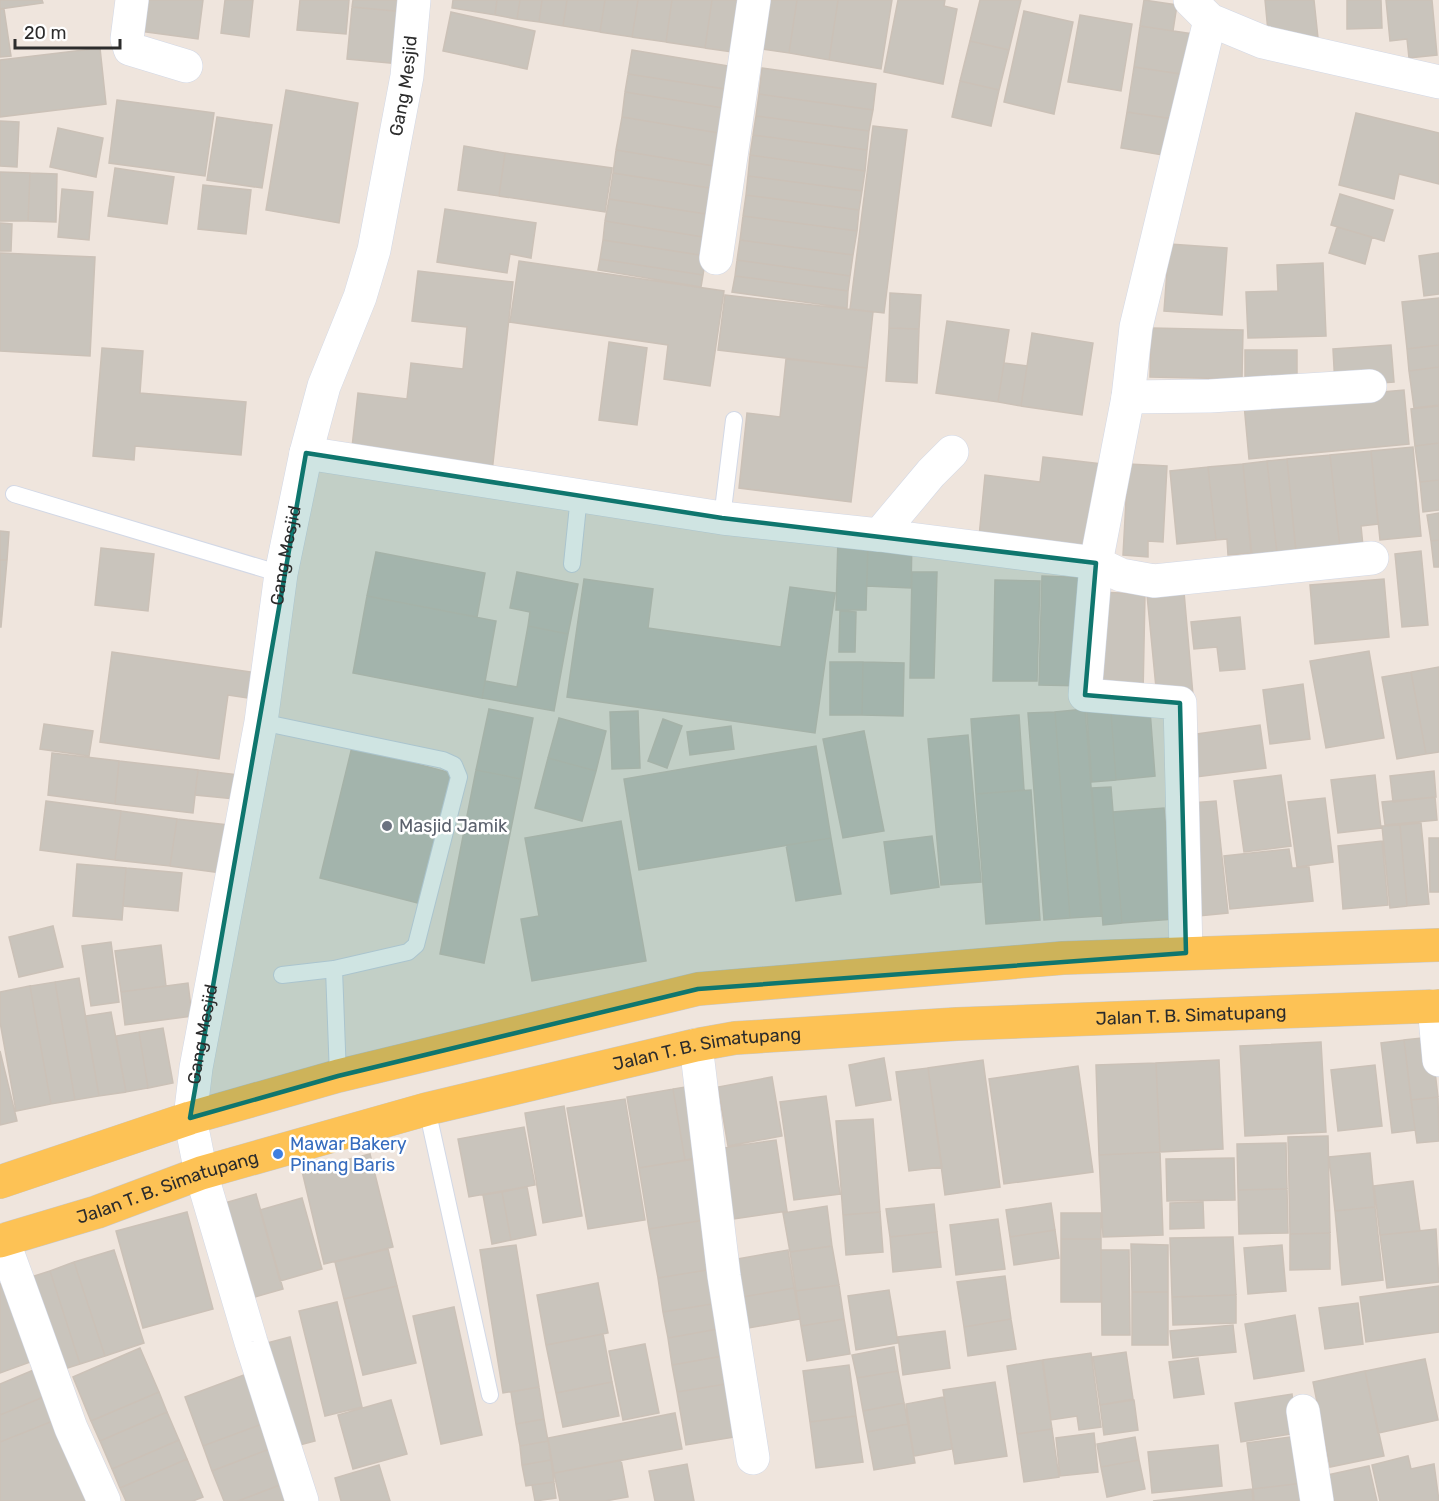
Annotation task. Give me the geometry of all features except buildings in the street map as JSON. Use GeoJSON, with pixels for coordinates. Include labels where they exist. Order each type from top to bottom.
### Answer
{"type":"FeatureCollection","features":[{"type":"Feature","properties":{"kind":"main road"},"geometry":{"type":"LineString","coordinates":[[0,1182],[190,1118],[338,1076],[698,989],[1063,958],[1439,945]]}},
{"type":"Feature","properties":{"kind":"main road","name":"Jalan T. B. Simatupang"},"geometry":{"type":"LineString","coordinates":[[2,1241],[98,1212],[201,1173],[427,1109],[696,1045],[735,1038],[957,1024],[1436,1006]]}},
{"type":"Feature","properties":{"kind":"street"},"geometry":{"type":"LineString","coordinates":[[132,0],[127,39],[130,49],[186,66]]}},
{"type":"Feature","properties":{"kind":"street","name":"Gang Mesjid"},"geometry":{"type":"LineString","coordinates":[[302,1501],[251,1342],[201,1173],[190,1118],[196,1068],[261,722],[281,574],[306,453],[324,386],[360,297],[374,250],[407,76],[414,0]]}},
{"type":"Feature","properties":{"kind":"street"},"geometry":{"type":"LineString","coordinates":[[716,258],[754,0]]}},
{"type":"Feature","properties":{"kind":"street"},"geometry":{"type":"LineString","coordinates":[[1186,952],[1180,703],[1085,696],[1096,563],[1128,397],[1136,327],[1200,10],[1263,42],[1439,82]]}},
{"type":"Feature","properties":{"kind":"street"},"geometry":{"type":"LineString","coordinates":[[1128,397],[1210,396],[1370,386]]}},
{"type":"Feature","properties":{"kind":"street"},"geometry":{"type":"LineString","coordinates":[[879,536],[931,473],[952,452]]}},
{"type":"Feature","properties":{"kind":"street"},"geometry":{"type":"LineString","coordinates":[[306,453],[722,518],[1096,563],[1121,575],[1154,581],[1372,558]]}},
{"type":"Feature","properties":{"kind":"street"},"geometry":{"type":"LineString","coordinates":[[1436,1006],[1439,1060]]}},
{"type":"Feature","properties":{"kind":"street"},"geometry":{"type":"LineString","coordinates":[[696,1045],[724,1276],[753,1458]]}},
{"type":"Feature","properties":{"kind":"street"},"geometry":{"type":"LineString","coordinates":[[2,1241],[71,1428],[104,1501]]}},
{"type":"Feature","properties":{"kind":"street"},"geometry":{"type":"LineString","coordinates":[[1303,1411],[1317,1501]]}},
{"type":"Feature","properties":{"kind":"lane"},"geometry":{"type":"LineString","coordinates":[[722,518],[734,420]]}},
{"type":"Feature","properties":{"kind":"lane"},"geometry":{"type":"LineString","coordinates":[[14,494],[281,574]]}},
{"type":"Feature","properties":{"kind":"lane"},"geometry":{"type":"LineString","coordinates":[[572,564],[579,496]]}},
{"type":"Feature","properties":{"kind":"lane"},"geometry":{"type":"LineString","coordinates":[[261,722],[443,760],[458,770],[459,777],[416,945],[408,952],[334,969],[282,975]]}},
{"type":"Feature","properties":{"kind":"lane"},"geometry":{"type":"LineString","coordinates":[[334,969],[338,1076]]}},
{"type":"Feature","properties":{"kind":"lane"},"geometry":{"type":"LineString","coordinates":[[427,1109],[490,1395]]}},
{"type":"Feature","properties":{"kind":"highlighted area"},"geometry":{"type":"Polygon","coordinates":[[[306,453],[722,518],[1096,563],[1085,695],[1180,703],[1186,953],[698,989],[338,1076],[190,1118],[306,453]]]}},
{"type":"Feature","properties":{"kind":"place","name":"Masjid Jamik"},"geometry":{"type":"Point","coordinates":[387,826]}},
{"type":"Feature","properties":{"kind":"place","name":"Mawar Bakery Pinang Baris"},"geometry":{"type":"Point","coordinates":[278,1154]}}]}
